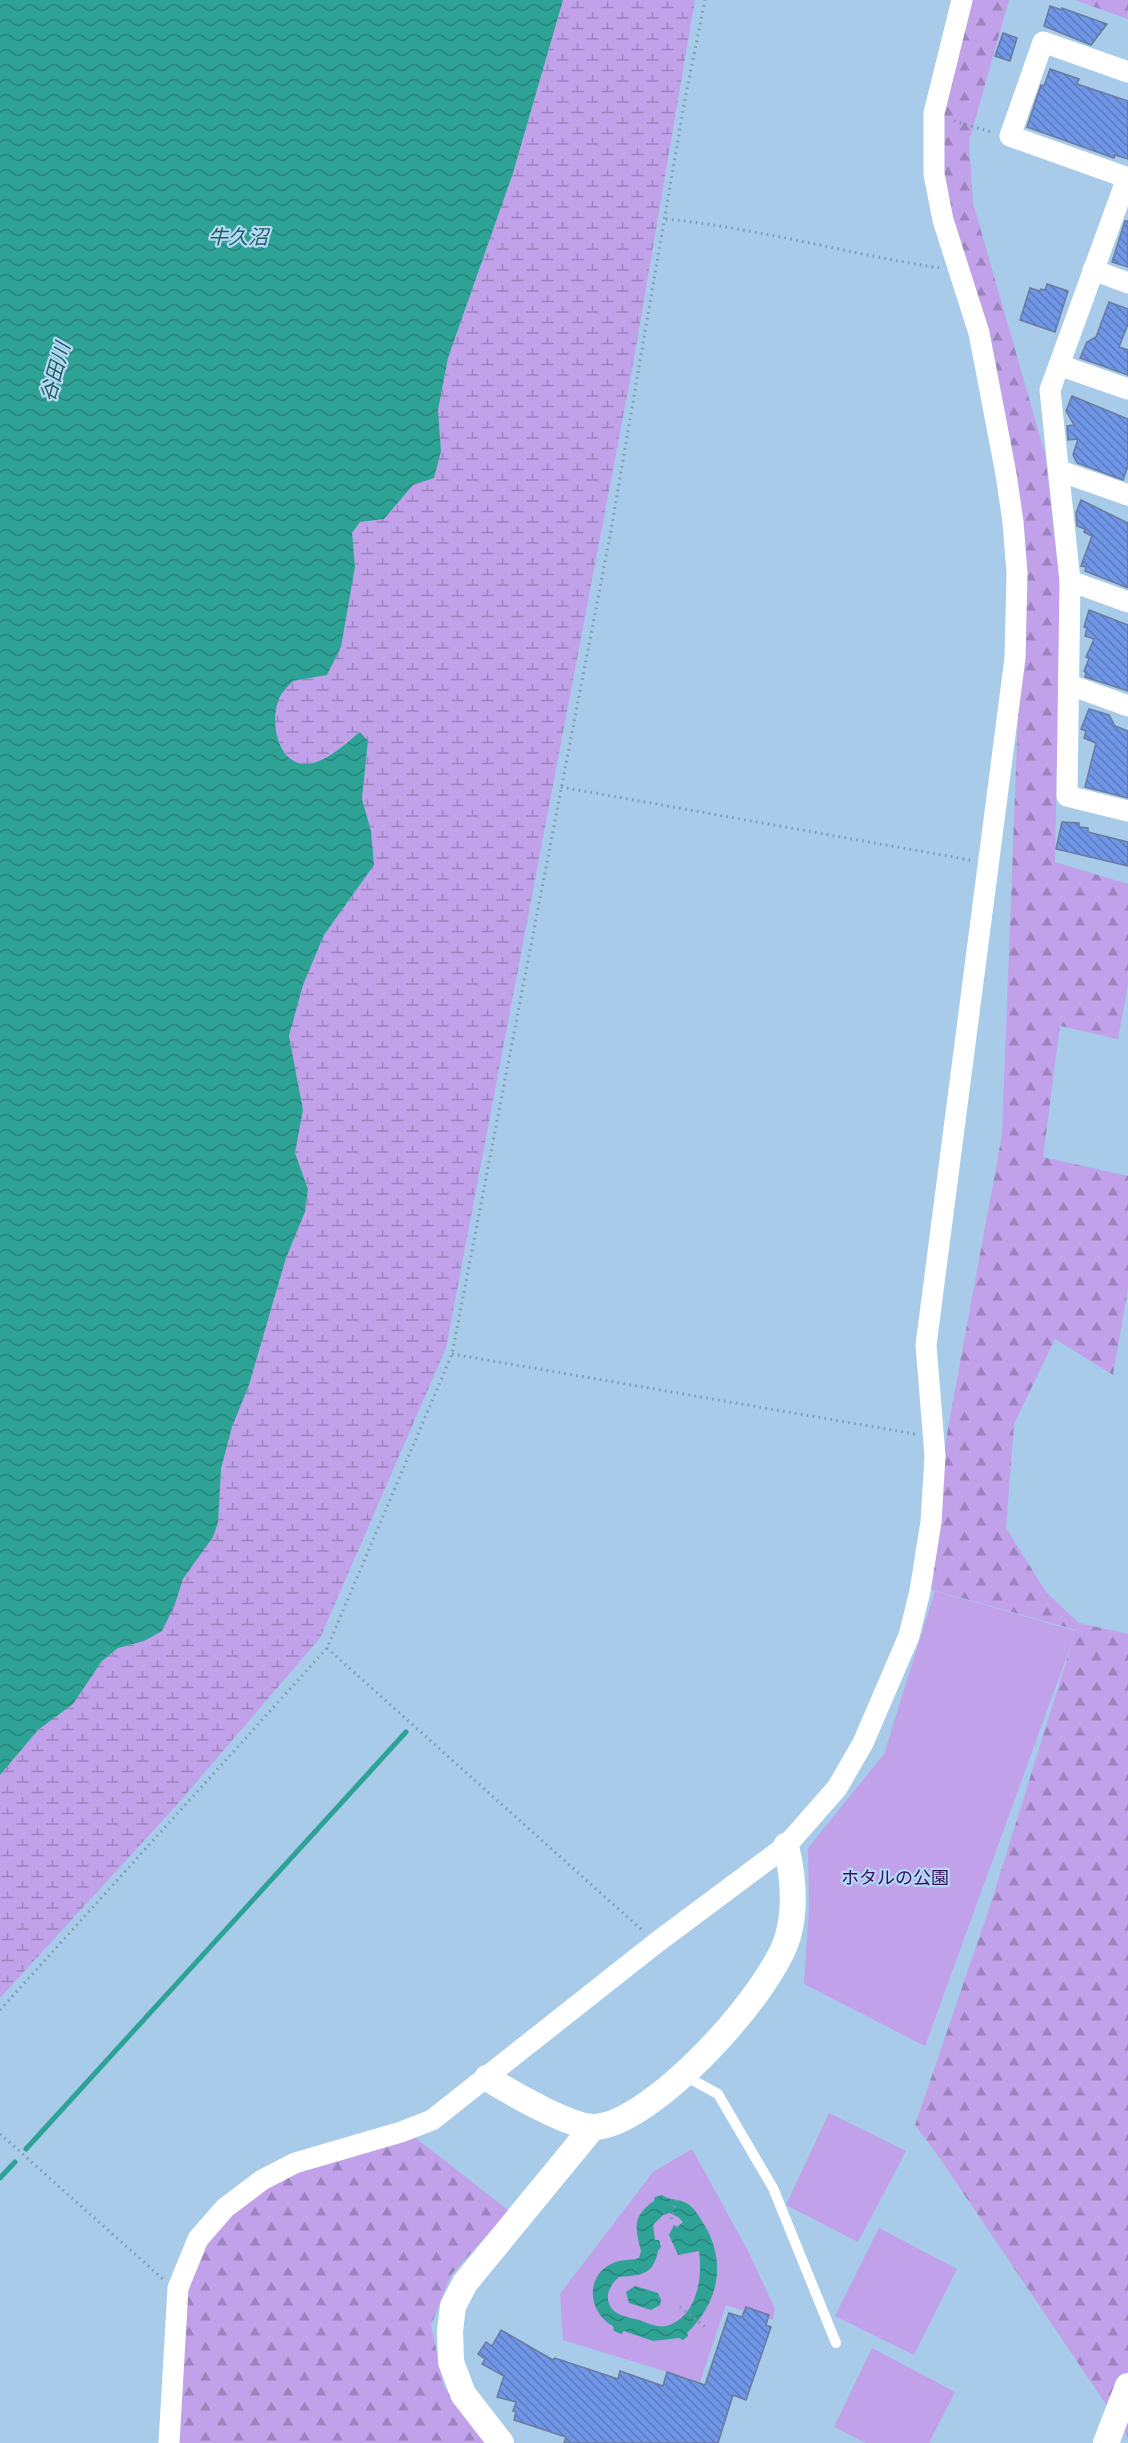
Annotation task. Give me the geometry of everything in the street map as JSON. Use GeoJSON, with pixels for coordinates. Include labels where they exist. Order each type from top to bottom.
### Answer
{"type":"FeatureCollection","features":[{"type":"Feature","properties":{"kind":"street"},"geometry":{"type":"LineString","coordinates":[[169,2443],[178,2288],[198,2239],[225,2208],[262,2180],[295,2163],[401,2132],[432,2120],[656,1943],[786,1846],[837,1788],[863,1743],[909,1636],[920,1591],[931,1522],[935,1456],[926,1346],[972,982],[983,863],[1015,658],[1017,573],[1006,474],[979,333],[943,220],[934,174],[934,113],[962,0]]}},
{"type":"Feature","properties":{"kind":"street"},"geometry":{"type":"LineString","coordinates":[[1128,72],[1043,42],[1010,136],[1127,178],[1050,390],[1070,581],[1067,796],[1128,811]]}},
{"type":"Feature","properties":{"kind":"street"},"geometry":{"type":"LineString","coordinates":[[1093,270],[1128,283]]}},
{"type":"Feature","properties":{"kind":"street"},"geometry":{"type":"LineString","coordinates":[[1059,365],[1128,389]]}},
{"type":"Feature","properties":{"kind":"street"},"geometry":{"type":"LineString","coordinates":[[1060,471],[1128,495]]}},
{"type":"Feature","properties":{"kind":"street"},"geometry":{"type":"LineString","coordinates":[[1070,581],[1128,602]]}},
{"type":"Feature","properties":{"kind":"street"},"geometry":{"type":"LineString","coordinates":[[1070,685],[1128,706]]}},
{"type":"Feature","properties":{"kind":"street"},"geometry":{"type":"LineString","coordinates":[[487,2078],[563,2118],[593,2127],[617,2122],[685,2076],[734,2022],[776,1964],[787,1939],[792,1920],[792,1872],[786,1846]]}},
{"type":"Feature","properties":{"kind":"street"},"geometry":{"type":"LineString","coordinates":[[501,2443],[463,2394],[451,2362],[450,2331],[453,2306],[465,2283],[593,2127]]}},
{"type":"Feature","properties":{"kind":"street"},"geometry":{"type":"LineString","coordinates":[[1106,2443],[1128,2386]]}},
{"type":"Feature","properties":{"kind":"lane"},"geometry":{"type":"LineString","coordinates":[[685,2076],[717,2094],[767,2177],[836,2343]]}},
{"type":"Feature","properties":{"kind":"path"},"geometry":{"type":"LineString","coordinates":[[0,2010],[327,1648],[452,1354],[610,536],[685,99],[705,0]]}},
{"type":"Feature","properties":{"kind":"path"},"geometry":{"type":"LineString","coordinates":[[934,113],[983,131],[1010,136]]}},
{"type":"Feature","properties":{"kind":"path"},"geometry":{"type":"LineString","coordinates":[[666,219],[707,223],[887,260],[959,271]]}},
{"type":"Feature","properties":{"kind":"path"},"geometry":{"type":"LineString","coordinates":[[561,787],[983,863]]}},
{"type":"Feature","properties":{"kind":"path"},"geometry":{"type":"LineString","coordinates":[[452,1354],[892,1431]]}},
{"type":"Feature","properties":{"kind":"path"},"geometry":{"type":"LineString","coordinates":[[327,1648],[656,1943]]}},
{"type":"Feature","properties":{"kind":"path"},"geometry":{"type":"LineString","coordinates":[[0,2134],[166,2282],[178,2288]]}},
{"type":"Feature","properties":{"kind":"path"},"geometry":{"type":"LineString","coordinates":[[671,2218],[677,2198]]}},
{"type":"Feature","properties":{"kind":"path"},"geometry":{"type":"LineString","coordinates":[[680,2307],[705,2327]]}},
{"type":"Feature","properties":{"kind":"green space"},"geometry":{"type":"Polygon","coordinates":[[[563,0],[695,0],[633,364],[446,1348],[320,1638],[174,1808],[0,1998],[0,1775],[38,1730],[73,1704],[102,1661],[118,1648],[144,1641],[175,1604],[183,1579],[213,1537],[218,1523],[221,1469],[232,1427],[249,1385],[286,1258],[305,1212],[308,1189],[295,1153],[303,1110],[289,1036],[303,985],[324,935],[374,865],[371,831],[362,799],[368,741],[360,732],[319,761],[304,764],[294,761],[286,755],[277,736],[275,714],[277,704],[282,693],[293,681],[327,675],[341,647],[355,567],[352,533],[360,522],[384,519],[441,451],[438,410],[448,358],[513,173],[563,0]]]}},
{"type":"Feature","properties":{"kind":"green space"},"geometry":{"type":"Polygon","coordinates":[[[968,0],[1009,0],[969,141],[973,203],[1045,454],[1060,585],[1055,862],[1128,884],[1128,984],[1118,1039],[1060,1026],[1043,1157],[1128,1176],[1128,1289],[1113,1375],[1055,1339],[1014,1424],[1006,1528],[1046,1592],[1079,1623],[1128,1634],[1128,2437],[937,2154],[915,2125],[991,1903],[1076,1630],[926,1588],[942,1461],[1002,1135],[1020,663],[1020,572],[941,198],[939,119],[968,0]]]}},
{"type":"Feature","properties":{"kind":"green space"},"geometry":{"type":"Polygon","coordinates":[[[1075,0],[1128,0],[1128,19],[1075,0]]]}},
{"type":"Feature","properties":{"kind":"green space","name":"ホタルの公園"},"geometry":{"type":"Polygon","coordinates":[[[935,1591],[1076,1631],[925,2046],[804,1984],[809,1907],[808,1848],[884,1754],[935,1591]]]}},
{"type":"Feature","properties":{"kind":"green space"},"geometry":{"type":"Polygon","coordinates":[[[829,2113],[906,2151],[858,2242],[786,2205],[829,2113]]]}},
{"type":"Feature","properties":{"kind":"green space"},"geometry":{"type":"Polygon","coordinates":[[[412,2135],[509,2211],[451,2275],[431,2325],[444,2387],[488,2443],[173,2443],[184,2295],[206,2242],[228,2217],[254,2194],[292,2172],[412,2135]]]}},
{"type":"Feature","properties":{"kind":"green space"},"geometry":{"type":"Polygon","coordinates":[[[692,2149],[747,2249],[775,2309],[773,2320],[726,2305],[700,2382],[563,2340],[560,2294],[653,2172],[692,2149]]]}},
{"type":"Feature","properties":{"kind":"green space"},"geometry":{"type":"Polygon","coordinates":[[[879,2228],[957,2269],[914,2355],[835,2316],[879,2228]]]}},
{"type":"Feature","properties":{"kind":"green space"},"geometry":{"type":"Polygon","coordinates":[[[872,2348],[955,2392],[929,2443],[866,2443],[834,2427],[872,2348]]]}},
{"type":"Feature","properties":{"kind":"water","name":"牛久沼"},"geometry":{"type":"Polygon","coordinates":[[[0,0],[563,0],[513,173],[448,358],[438,410],[441,451],[434,478],[413,485],[384,519],[360,522],[352,533],[355,567],[341,647],[327,675],[293,681],[282,693],[277,704],[275,725],[277,736],[286,755],[294,761],[304,764],[319,761],[360,732],[368,741],[362,799],[371,831],[374,865],[324,935],[303,985],[289,1036],[303,1110],[295,1153],[308,1189],[305,1212],[286,1258],[249,1385],[232,1427],[221,1469],[218,1523],[213,1537],[183,1579],[175,1604],[162,1631],[144,1641],[118,1648],[102,1661],[73,1704],[38,1730],[0,1775],[0,0]]]}},
{"type":"Feature","properties":{"kind":"water"},"geometry":{"type":"Polygon","coordinates":[[[662,2195],[691,2206],[705,2226],[716,2255],[716,2282],[712,2296],[706,2309],[683,2340],[679,2338],[653,2341],[624,2331],[621,2334],[614,2331],[613,2326],[599,2313],[593,2295],[593,2286],[602,2270],[614,2262],[639,2258],[641,2251],[637,2236],[637,2223],[642,2212],[654,2201],[655,2197],[662,2195]],[[670,2213],[663,2215],[653,2225],[655,2240],[659,2240],[661,2247],[656,2259],[645,2273],[619,2277],[612,2284],[608,2292],[608,2301],[613,2310],[652,2325],[663,2326],[676,2322],[685,2315],[696,2295],[700,2261],[699,2251],[678,2255],[669,2235],[674,2225],[677,2227],[683,2222],[670,2213]]]}},
{"type":"Feature","properties":{"kind":"water"},"geometry":{"type":"Polygon","coordinates":[[[635,2286],[658,2293],[661,2300],[660,2305],[651,2310],[629,2303],[626,2292],[635,2286]]]}},
{"type":"Feature","properties":{"kind":"building"},"geometry":{"type":"Polygon","coordinates":[[[1050,6],[1107,24],[1091,45],[1044,26],[1050,6]]]}},
{"type":"Feature","properties":{"kind":"building"},"geometry":{"type":"Polygon","coordinates":[[[1003,33],[1017,38],[1010,61],[995,56],[1003,33]]]}},
{"type":"Feature","properties":{"kind":"building"},"geometry":{"type":"Polygon","coordinates":[[[1050,69],[1079,79],[1077,84],[1128,101],[1128,159],[1115,155],[1114,158],[1027,127],[1041,85],[1044,86],[1050,69]]]}},
{"type":"Feature","properties":{"kind":"building"},"geometry":{"type":"Polygon","coordinates":[[[1125,221],[1128,221],[1128,267],[1112,262],[1125,221]]]}},
{"type":"Feature","properties":{"kind":"building"},"geometry":{"type":"Polygon","coordinates":[[[1047,284],[1068,291],[1055,332],[1020,320],[1030,288],[1045,290],[1047,284]]]}},
{"type":"Feature","properties":{"kind":"building"},"geometry":{"type":"Polygon","coordinates":[[[1109,302],[1128,309],[1128,324],[1119,347],[1128,350],[1128,375],[1080,358],[1087,342],[1096,337],[1109,302]]]}},
{"type":"Feature","properties":{"kind":"building"},"geometry":{"type":"Polygon","coordinates":[[[1072,396],[1128,419],[1128,466],[1123,480],[1077,463],[1073,455],[1078,439],[1068,440],[1067,426],[1074,425],[1066,411],[1072,396]]]}},
{"type":"Feature","properties":{"kind":"building"},"geometry":{"type":"Polygon","coordinates":[[[1081,500],[1128,523],[1128,588],[1085,571],[1086,567],[1081,566],[1092,536],[1084,532],[1085,529],[1077,526],[1076,513],[1081,500]]]}},
{"type":"Feature","properties":{"kind":"building"},"geometry":{"type":"Polygon","coordinates":[[[1089,610],[1128,625],[1128,691],[1085,677],[1084,671],[1089,659],[1086,657],[1094,639],[1085,636],[1087,628],[1084,627],[1089,610]]]}},
{"type":"Feature","properties":{"kind":"building"},"geometry":{"type":"Polygon","coordinates":[[[1089,709],[1109,715],[1115,726],[1128,731],[1128,798],[1085,787],[1096,743],[1084,738],[1086,731],[1081,729],[1089,709]]]}},
{"type":"Feature","properties":{"kind":"building"},"geometry":{"type":"Polygon","coordinates":[[[1062,822],[1079,823],[1079,827],[1088,828],[1088,832],[1128,842],[1128,866],[1056,849],[1062,822]]]}},
{"type":"Feature","properties":{"kind":"building"},"geometry":{"type":"Polygon","coordinates":[[[746,2307],[769,2315],[766,2325],[771,2327],[746,2400],[733,2395],[718,2443],[564,2443],[566,2437],[514,2420],[516,2412],[513,2411],[516,2402],[497,2397],[504,2376],[482,2364],[485,2359],[478,2354],[486,2342],[492,2346],[501,2330],[553,2360],[555,2358],[618,2379],[620,2371],[663,2386],[667,2372],[705,2385],[729,2313],[742,2317],[746,2307]]]}},
{"type":"Feature","properties":{"kind":"waterway"},"geometry":{"type":"LineString","coordinates":[[26,2149],[406,1732]]}},
{"type":"Feature","properties":{"kind":"waterway"},"geometry":{"type":"LineString","coordinates":[[0,2178],[15,2162]]}},
{"type":"Feature","properties":{"kind":"water label","name":"谷田川"},"geometry":{"type":"Point","coordinates":[55,372]}}]}
